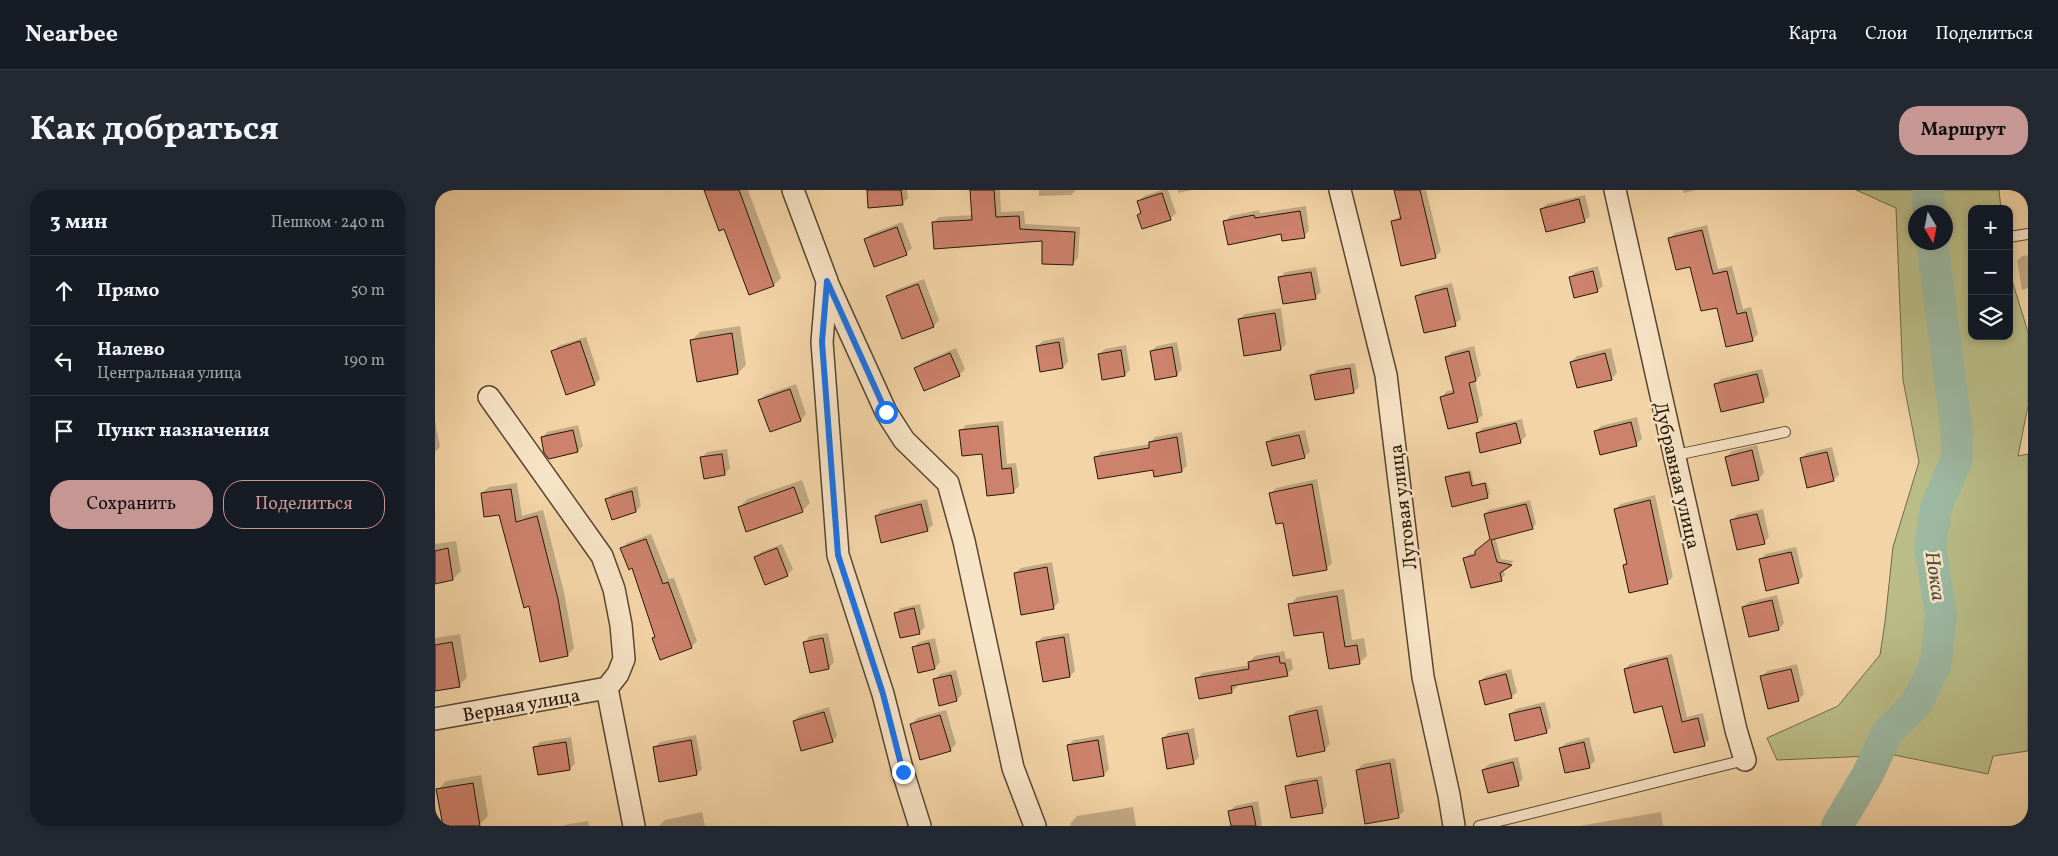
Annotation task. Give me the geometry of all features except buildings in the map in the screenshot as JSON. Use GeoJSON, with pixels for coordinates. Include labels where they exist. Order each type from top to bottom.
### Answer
{"type":"FeatureCollection","features":[{"type":"Feature","properties":{"kind":"street"},"geometry":{"type":"LineString","coordinates":[[793,190],[827,281],[886,412],[904,440],[947,482],[964,541],[1013,768],[1035,826]]}},
{"type":"Feature","properties":{"kind":"street","name":"Луговая улица"},"geometry":{"type":"LineString","coordinates":[[1340,190],[1386,375],[1423,677],[1454,826]]}},
{"type":"Feature","properties":{"kind":"street","name":"Дубравная улица"},"geometry":{"type":"LineString","coordinates":[[1615,190],[1655,377],[1675,455],[1705,594],[1745,760]]}},
{"type":"Feature","properties":{"kind":"street"},"geometry":{"type":"LineString","coordinates":[[827,281],[822,342],[838,555],[883,694],[903,772],[920,826]]}},
{"type":"Feature","properties":{"kind":"street"},"geometry":{"type":"LineString","coordinates":[[489,397],[602,556],[614,589],[621,625],[624,659],[618,674],[607,688],[634,826]]}},
{"type":"Feature","properties":{"kind":"street","name":"Верная улица"},"geometry":{"type":"LineString","coordinates":[[435,719],[607,688]]}},
{"type":"Feature","properties":{"kind":"lane"},"geometry":{"type":"LineString","coordinates":[[2013,236],[2028,234]]}},
{"type":"Feature","properties":{"kind":"lane"},"geometry":{"type":"LineString","coordinates":[[1675,455],[1785,432]]}},
{"type":"Feature","properties":{"kind":"lane"},"geometry":{"type":"LineString","coordinates":[[1479,826],[1745,760]]}},
{"type":"Feature","properties":{"kind":"green space"},"geometry":{"type":"Polygon","coordinates":[[[1856,190],[1999,190],[2001,205],[1968,205],[1968,340],[2013,340],[2013,284],[2028,332],[2028,406],[2018,456],[2028,454],[2028,751],[1993,756],[1988,774],[1894,755],[1777,760],[1767,738],[1838,706],[1880,655],[1893,547],[1919,462],[1903,380],[1896,208],[1856,190]]]}},
{"type":"Feature","properties":{"kind":"waterway","name":"Нокса"},"geometry":{"type":"LineString","coordinates":[[1928,190],[1929,205]]}},
{"type":"Feature","properties":{"kind":"waterway","name":"Нокса"},"geometry":{"type":"LineString","coordinates":[[1837,826],[1868,774],[1887,733],[1917,703],[1936,662],[1941,614],[1930,547],[1936,508],[1957,458],[1957,432],[1933,250]]}},
{"type":"Feature","properties":{"kind":"route"},"geometry":{"type":"LineString","coordinates":[[886,412],[827,281],[822,342],[838,555],[883,694],[903,772]]}}]}
